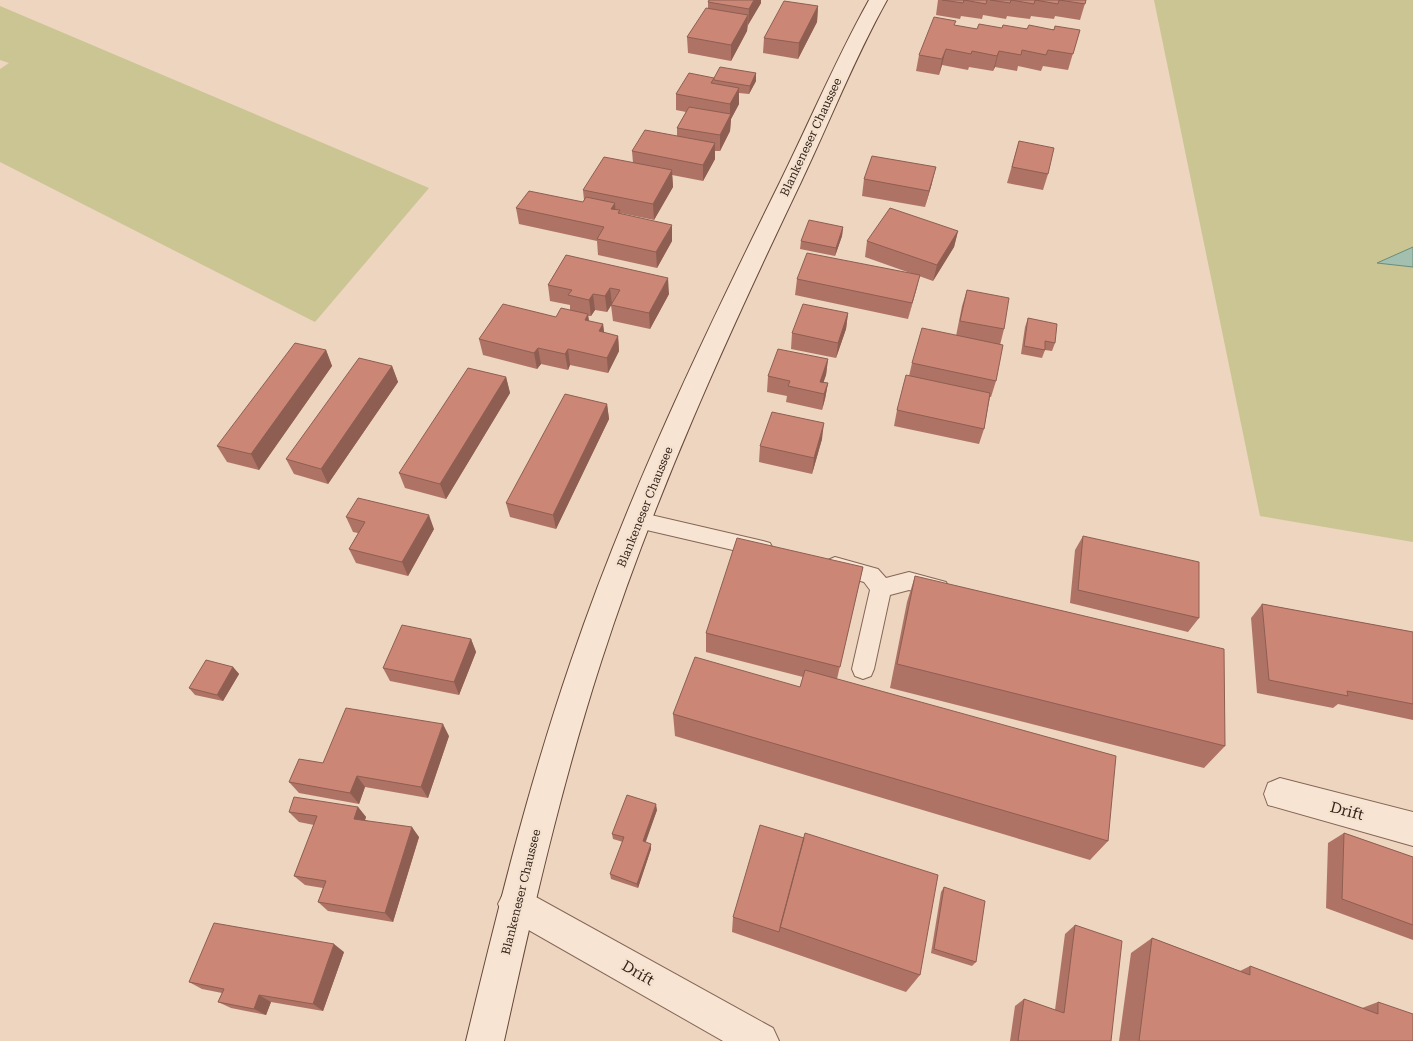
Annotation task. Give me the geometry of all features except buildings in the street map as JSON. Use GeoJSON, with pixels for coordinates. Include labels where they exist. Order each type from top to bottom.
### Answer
{"type":"FeatureCollection","features":[{"type":"Feature","properties":{"kind":"main road","name":"Blankeneser Chaussee"},"geometry":{"type":"LineString","coordinates":[[485,1041],[516,904],[564,730],[638,520],[678,424],[735,297],[800,163],[851,50],[878,0]]}},
{"type":"Feature","properties":{"kind":"main road","name":"Drift"},"geometry":{"type":"LineString","coordinates":[[1280,794],[1413,829]]}},
{"type":"Feature","properties":{"kind":"main road","name":"Drift"},"geometry":{"type":"LineString","coordinates":[[516,904],[760,1041]]}},
{"type":"Feature","properties":{"kind":"lane"},"geometry":{"type":"LineString","coordinates":[[638,520],[786,555]]}},
{"type":"Feature","properties":{"kind":"lane"},"geometry":{"type":"LineString","coordinates":[[814,562],[871,575],[881,588],[863,670]]}},
{"type":"Feature","properties":{"kind":"lane"},"geometry":{"type":"LineString","coordinates":[[881,588],[909,581],[956,592]]}},
{"type":"Feature","properties":{"kind":"shaded area"},"geometry":{"type":"Polygon","coordinates":[[[1154,0],[1413,0],[1413,542],[1260,516],[1154,0]]]}},
{"type":"Feature","properties":{"kind":"shaded area"},"geometry":{"type":"Polygon","coordinates":[[[0,6],[429,188],[315,322],[0,162],[0,69],[9,63],[0,60],[0,6]]]}},
{"type":"Feature","properties":{"kind":"shaded area"},"geometry":{"type":"Polygon","coordinates":[[[1413,247],[1413,267],[1377,263],[1413,247]]]}}]}
